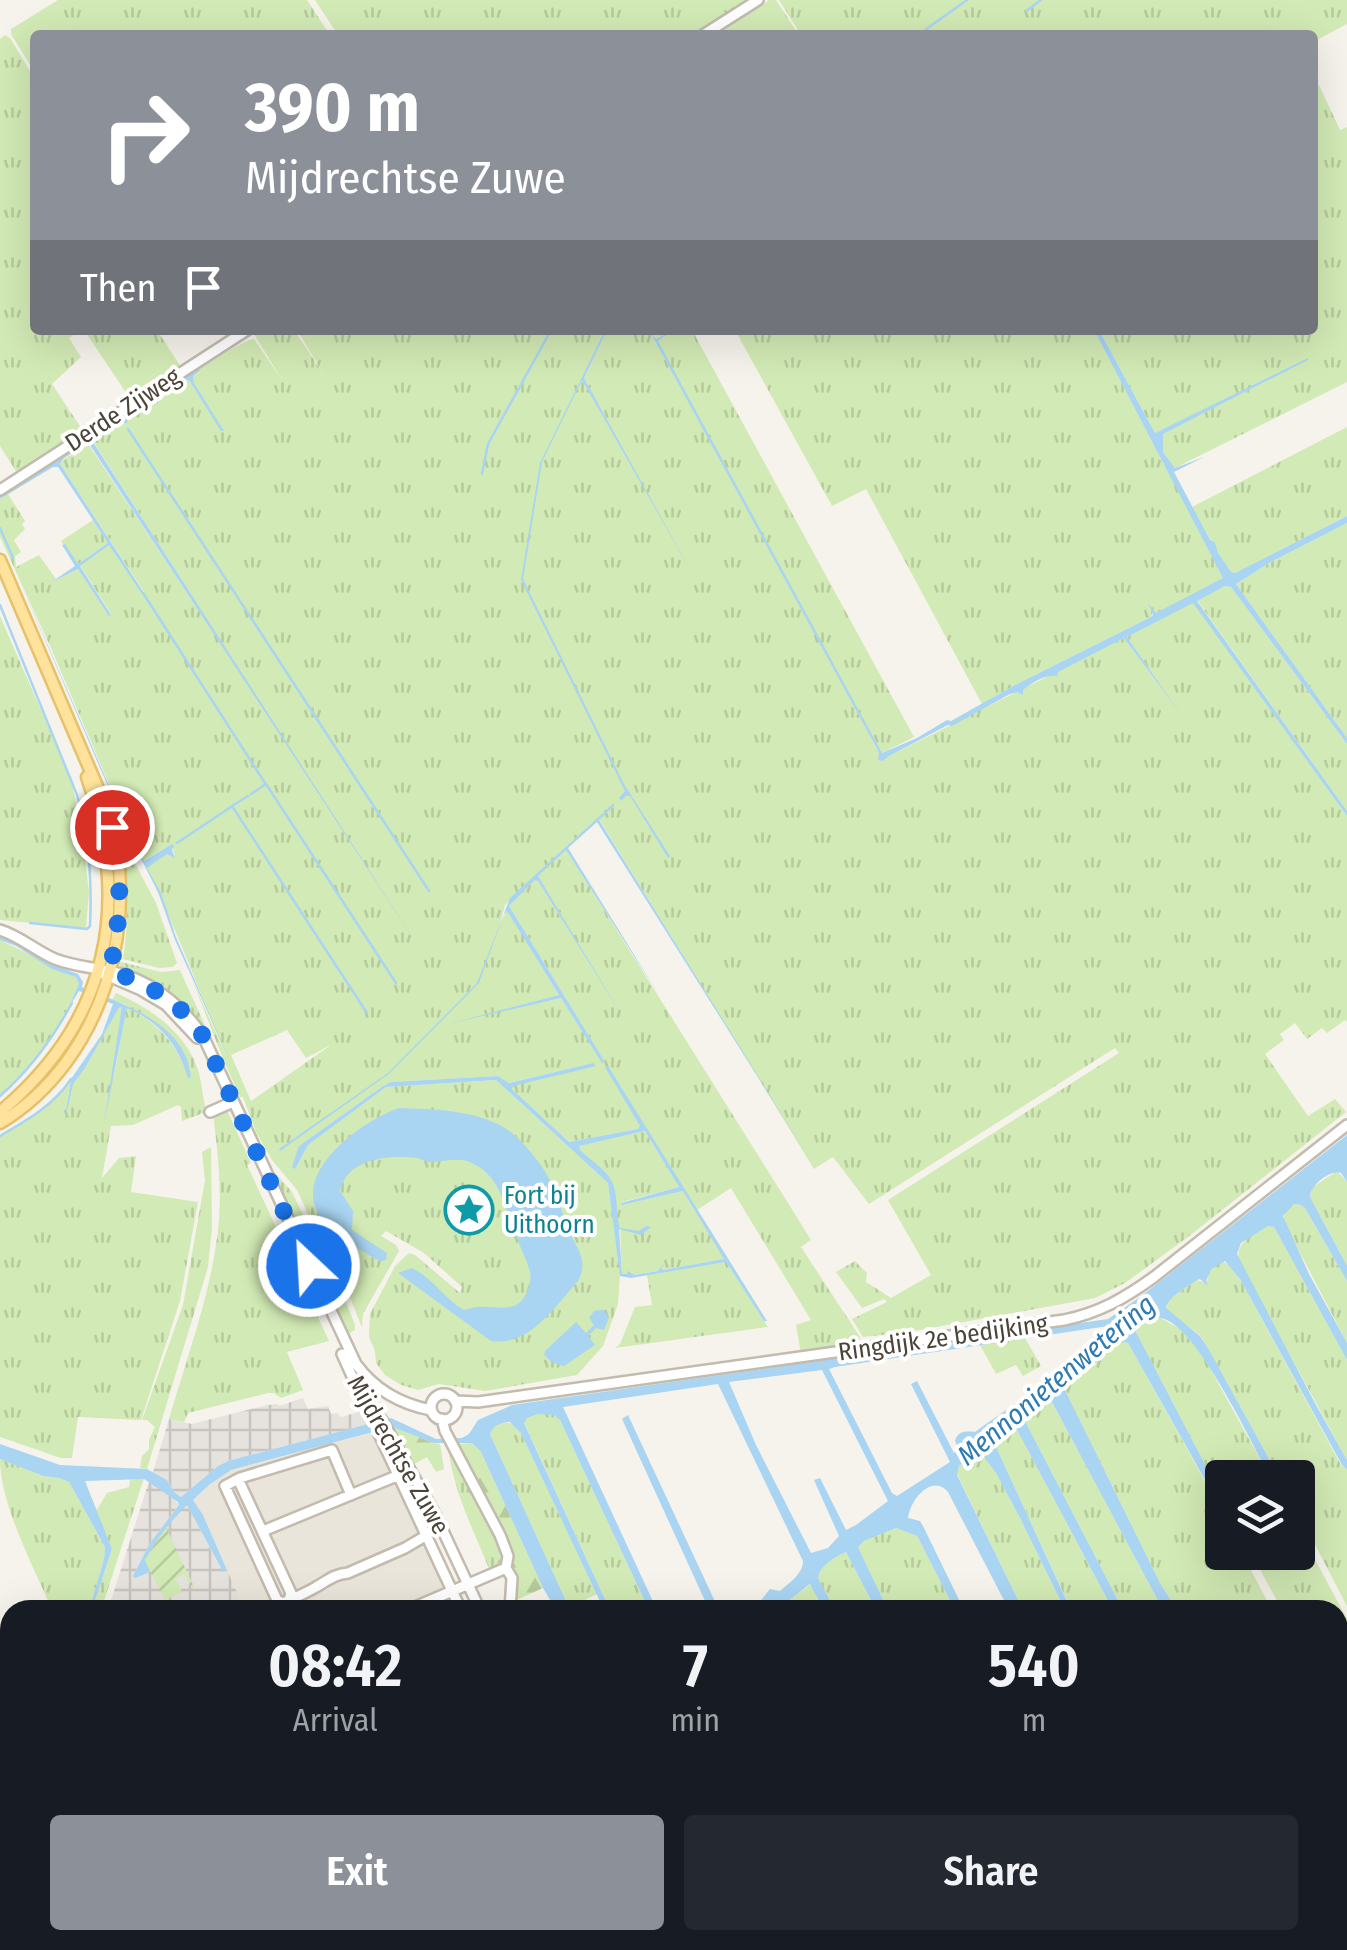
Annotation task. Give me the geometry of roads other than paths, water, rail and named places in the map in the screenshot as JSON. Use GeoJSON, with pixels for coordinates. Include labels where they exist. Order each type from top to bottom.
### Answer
{"type":"FeatureCollection","features":[{"type":"Feature","properties":{"kind":"main road"},"geometry":{"type":"LineString","coordinates":[[0,560],[73,733],[101,820],[108,856],[109,912],[106,972],[84,1032],[64,1063],[36,1094],[0,1123]]}},
{"type":"Feature","properties":{"kind":"main road"},"geometry":{"type":"LineString","coordinates":[[0,1112],[57,1052],[95,995]]}},
{"type":"Feature","properties":{"kind":"street"},"geometry":{"type":"LineString","coordinates":[[712,30],[758,0]]}},
{"type":"Feature","properties":{"kind":"street","name":"Derde Zijweg"},"geometry":{"type":"LineString","coordinates":[[0,490],[239,335]]}},
{"type":"Feature","properties":{"kind":"street","name":"Mijdrechtse Zuwe"},"geometry":{"type":"LineString","coordinates":[[0,930],[52,958],[138,981],[173,1000],[190,1018],[203,1036],[356,1364],[378,1389],[395,1398],[432,1405],[444,1394],[452,1398],[451,1412]]}},
{"type":"Feature","properties":{"kind":"street"},"geometry":{"type":"LineString","coordinates":[[210,1112],[232,1102]]}},
{"type":"Feature","properties":{"kind":"street","name":"Ringdijk 2e bedijking"},"geometry":{"type":"LineString","coordinates":[[451,1412],[478,1402],[1090,1314],[1122,1300],[1154,1278],[1347,1125]]}},
{"type":"Feature","properties":{"kind":"street","name":"Mijdrechtse Zuwe"},"geometry":{"type":"LineString","coordinates":[[342,1354],[362,1404],[382,1420],[399,1476],[457,1600]]}},
{"type":"Feature","properties":{"kind":"street"},"geometry":{"type":"LineString","coordinates":[[432,1405],[436,1416],[451,1412],[452,1442],[508,1556],[511,1600]]}},
{"type":"Feature","properties":{"kind":"street","name":"Mijdrechtse Zuwe"},"geometry":{"type":"LineString","coordinates":[[383,1432],[436,1516],[476,1600]]}},
{"type":"Feature","properties":{"kind":"street"},"geometry":{"type":"LineString","coordinates":[[278,1600],[224,1486],[238,1478],[332,1450],[350,1495]]}},
{"type":"Feature","properties":{"kind":"street"},"geometry":{"type":"LineString","coordinates":[[263,1531],[399,1476]]}},
{"type":"Feature","properties":{"kind":"street"},"geometry":{"type":"LineString","coordinates":[[238,1478],[290,1593],[287,1600]]}},
{"type":"Feature","properties":{"kind":"street"},"geometry":{"type":"LineString","coordinates":[[293,1600],[340,1573],[405,1548],[427,1534]]}},
{"type":"Feature","properties":{"kind":"street"},"geometry":{"type":"LineString","coordinates":[[430,1600],[506,1568]]}},
{"type":"Feature","properties":{"kind":"water"},"geometry":{"type":"Polygon","coordinates":[[[605,335],[584,378],[693,575],[582,380],[542,462],[523,579],[624,784],[668,858],[630,796],[621,801],[619,798],[625,791],[521,580],[540,463],[605,335]]]}},
{"type":"Feature","properties":{"kind":"water"},"geometry":{"type":"Polygon","coordinates":[[[652,335],[656,339],[666,335],[658,341],[882,753],[1151,617],[1148,603],[1156,613],[1223,578],[1097,335],[1102,335],[1155,433],[1308,358],[1163,434],[1163,452],[1175,468],[1204,457],[1174,472],[1231,572],[1347,516],[1347,523],[1236,584],[1347,738],[1347,744],[1231,587],[1225,586],[1197,601],[1347,816],[1193,603],[1127,637],[1180,713],[1124,638],[1057,676],[1034,682],[1023,690],[1023,695],[1010,694],[883,761],[878,760],[876,747],[652,335]]]}},
{"type":"Feature","properties":{"kind":"water"},"geometry":{"type":"Polygon","coordinates":[[[198,367],[194,383],[224,431],[189,380],[158,398],[158,404],[153,402],[128,418],[127,423],[119,423],[93,442],[422,952],[90,445],[60,464],[144,593],[109,545],[80,566],[111,615],[78,569],[50,583],[75,566],[62,545],[78,564],[108,543],[58,467],[0,499],[0,495],[198,367]]]}},
{"type":"Feature","properties":{"kind":"water"},"geometry":{"type":"Polygon","coordinates":[[[14,568],[140,856],[144,861],[174,846],[175,858],[167,854],[147,868],[161,893],[232,1066],[175,940],[158,892],[129,835],[14,568]]]}},
{"type":"Feature","properties":{"kind":"water"},"geometry":{"type":"Polygon","coordinates":[[[614,803],[599,820],[812,1163],[597,822],[568,848],[659,995],[566,850],[538,876],[624,1019],[538,881],[509,906],[605,1062],[602,1063],[561,998],[452,1023],[559,995],[507,911],[479,983],[390,1073],[280,1151],[388,1073],[477,983],[510,898],[614,803]]]}},
{"type":"Feature","properties":{"kind":"water"},"geometry":{"type":"Polygon","coordinates":[[[0,936],[78,974],[82,987],[150,1018],[178,1043],[187,1058],[191,1077],[188,1078],[166,1036],[149,1020],[127,1008],[104,1124],[122,1007],[119,1008],[73,1084],[64,1124],[71,1079],[102,1034],[113,1004],[79,991],[69,1007],[79,984],[76,977],[52,969],[0,940],[0,936]]]}},
{"type":"Feature","properties":{"kind":"water"},"geometry":{"type":"Polygon","coordinates":[[[593,1063],[596,1066],[512,1089],[569,1142],[638,1129],[640,1126],[605,1067],[608,1066],[767,1321],[726,1262],[631,1278],[620,1276],[608,1183],[496,1080],[386,1087],[308,1145],[295,1169],[292,1167],[299,1146],[391,1082],[498,1076],[509,1083],[593,1063]],[[645,1131],[579,1146],[611,1180],[620,1228],[639,1231],[651,1227],[641,1235],[619,1229],[622,1274],[658,1271],[664,1263],[663,1270],[724,1259],[683,1191],[621,1203],[679,1187],[645,1131]]]}},
{"type":"Feature","properties":{"kind":"water"},"geometry":{"type":"Polygon","coordinates":[[[399,1108],[453,1112],[493,1122],[520,1141],[547,1174],[581,1255],[581,1274],[551,1313],[518,1338],[491,1341],[398,1273],[412,1268],[464,1310],[513,1306],[524,1297],[530,1279],[527,1263],[498,1188],[476,1165],[460,1160],[432,1162],[394,1157],[371,1161],[351,1172],[340,1191],[353,1211],[352,1230],[387,1253],[386,1260],[375,1259],[345,1240],[319,1215],[313,1198],[315,1181],[323,1165],[351,1135],[399,1108]]]}},
{"type":"Feature","properties":{"kind":"water","name":"Mennonietenwetering"},"geometry":{"type":"Polygon","coordinates":[[[1347,1135],[1347,1182],[1341,1173],[1326,1176],[1310,1197],[1347,1266],[1347,1281],[1305,1208],[1294,1204],[1283,1216],[1347,1343],[1347,1360],[1274,1227],[1268,1226],[1241,1243],[1237,1254],[1347,1460],[1347,1470],[1240,1279],[1225,1261],[1212,1269],[1206,1280],[1208,1286],[1197,1280],[1174,1296],[1166,1308],[1200,1336],[1270,1460],[1261,1460],[1204,1359],[1172,1323],[1152,1319],[1136,1332],[1205,1464],[1205,1480],[1128,1343],[1119,1341],[1063,1386],[1171,1600],[1158,1600],[1052,1402],[1048,1401],[1028,1415],[1026,1423],[1118,1600],[1108,1600],[1016,1428],[999,1440],[997,1449],[1066,1600],[1060,1600],[996,1473],[979,1450],[959,1466],[957,1475],[1018,1600],[1004,1600],[948,1492],[935,1486],[917,1497],[908,1518],[920,1521],[959,1600],[950,1600],[917,1536],[896,1528],[858,1547],[883,1600],[871,1600],[846,1552],[819,1573],[830,1600],[819,1600],[810,1584],[790,1600],[761,1600],[770,1589],[780,1591],[795,1578],[803,1561],[718,1384],[563,1407],[652,1600],[644,1600],[560,1420],[554,1415],[538,1414],[524,1423],[605,1600],[599,1600],[521,1433],[510,1422],[498,1425],[490,1434],[565,1600],[550,1600],[481,1452],[472,1443],[434,1443],[392,1427],[231,1470],[193,1500],[227,1570],[223,1572],[187,1505],[145,1560],[150,1572],[135,1578],[150,1543],[178,1502],[144,1479],[85,1481],[112,1549],[95,1600],[92,1600],[105,1547],[69,1482],[0,1459],[0,1444],[60,1465],[147,1469],[167,1480],[181,1497],[228,1461],[391,1418],[436,1439],[462,1438],[478,1420],[512,1405],[1108,1319],[1347,1135]],[[1111,1326],[829,1369],[897,1496],[950,1462],[911,1384],[917,1381],[954,1453],[959,1450],[955,1441],[960,1433],[975,1432],[1075,1360],[1111,1326]],[[822,1370],[729,1382],[811,1553],[828,1548],[839,1536],[814,1480],[820,1478],[846,1530],[888,1501],[822,1370]]]}},
{"type":"Feature","properties":{"kind":"water"},"geometry":{"type":"Polygon","coordinates":[[[604,1310],[609,1318],[604,1330],[596,1328],[588,1336],[595,1345],[564,1366],[551,1362],[544,1354],[576,1322],[586,1333],[594,1325],[589,1318],[594,1311],[604,1310]]]}},
{"type":"Feature","properties":{"kind":"water"},"geometry":{"type":"Polygon","coordinates":[[[628,1415],[714,1600],[705,1600],[622,1419],[628,1415]]]}},
{"type":"Feature","properties":{"kind":"waterway"},"geometry":{"type":"LineString","coordinates":[[925,30],[967,0]]}},
{"type":"Feature","properties":{"kind":"waterway"},"geometry":{"type":"LineString","coordinates":[[1026,11],[1041,0]]}},
{"type":"Feature","properties":{"kind":"waterway"},"geometry":{"type":"LineString","coordinates":[[482,474],[488,444],[548,335]]}},
{"type":"Feature","properties":{"kind":"waterway"},"geometry":{"type":"LineString","coordinates":[[128,429],[429,891]]}},
{"type":"Feature","properties":{"kind":"waterway"},"geometry":{"type":"LineString","coordinates":[[0,528],[13,558]]}},
{"type":"Feature","properties":{"kind":"waterway"},"geometry":{"type":"LineString","coordinates":[[143,593],[265,783]]}},
{"type":"Feature","properties":{"kind":"waterway"},"geometry":{"type":"LineString","coordinates":[[0,605],[77,795],[89,860],[90,926],[87,929],[30,923]]}},
{"type":"Feature","properties":{"kind":"waterway"},"geometry":{"type":"LineString","coordinates":[[251,794],[266,784],[396,983]]}},
{"type":"Feature","properties":{"kind":"waterway"},"geometry":{"type":"LineString","coordinates":[[248,796],[232,806],[367,1013]]}},
{"type":"Feature","properties":{"kind":"waterway"},"geometry":{"type":"LineString","coordinates":[[177,843],[231,807]]}},
{"type":"Feature","properties":{"kind":"waterway"},"geometry":{"type":"LineString","coordinates":[[0,1096],[40,1053],[72,1003]]}},
{"type":"Feature","properties":{"kind":"waterway"},"geometry":{"type":"LineString","coordinates":[[0,1136],[48,1105],[71,1079]]}},
{"type":"Feature","properties":{"kind":"place","name":"Fort bij Uithoorn"},"geometry":{"type":"Point","coordinates":[469,1210]}}]}
